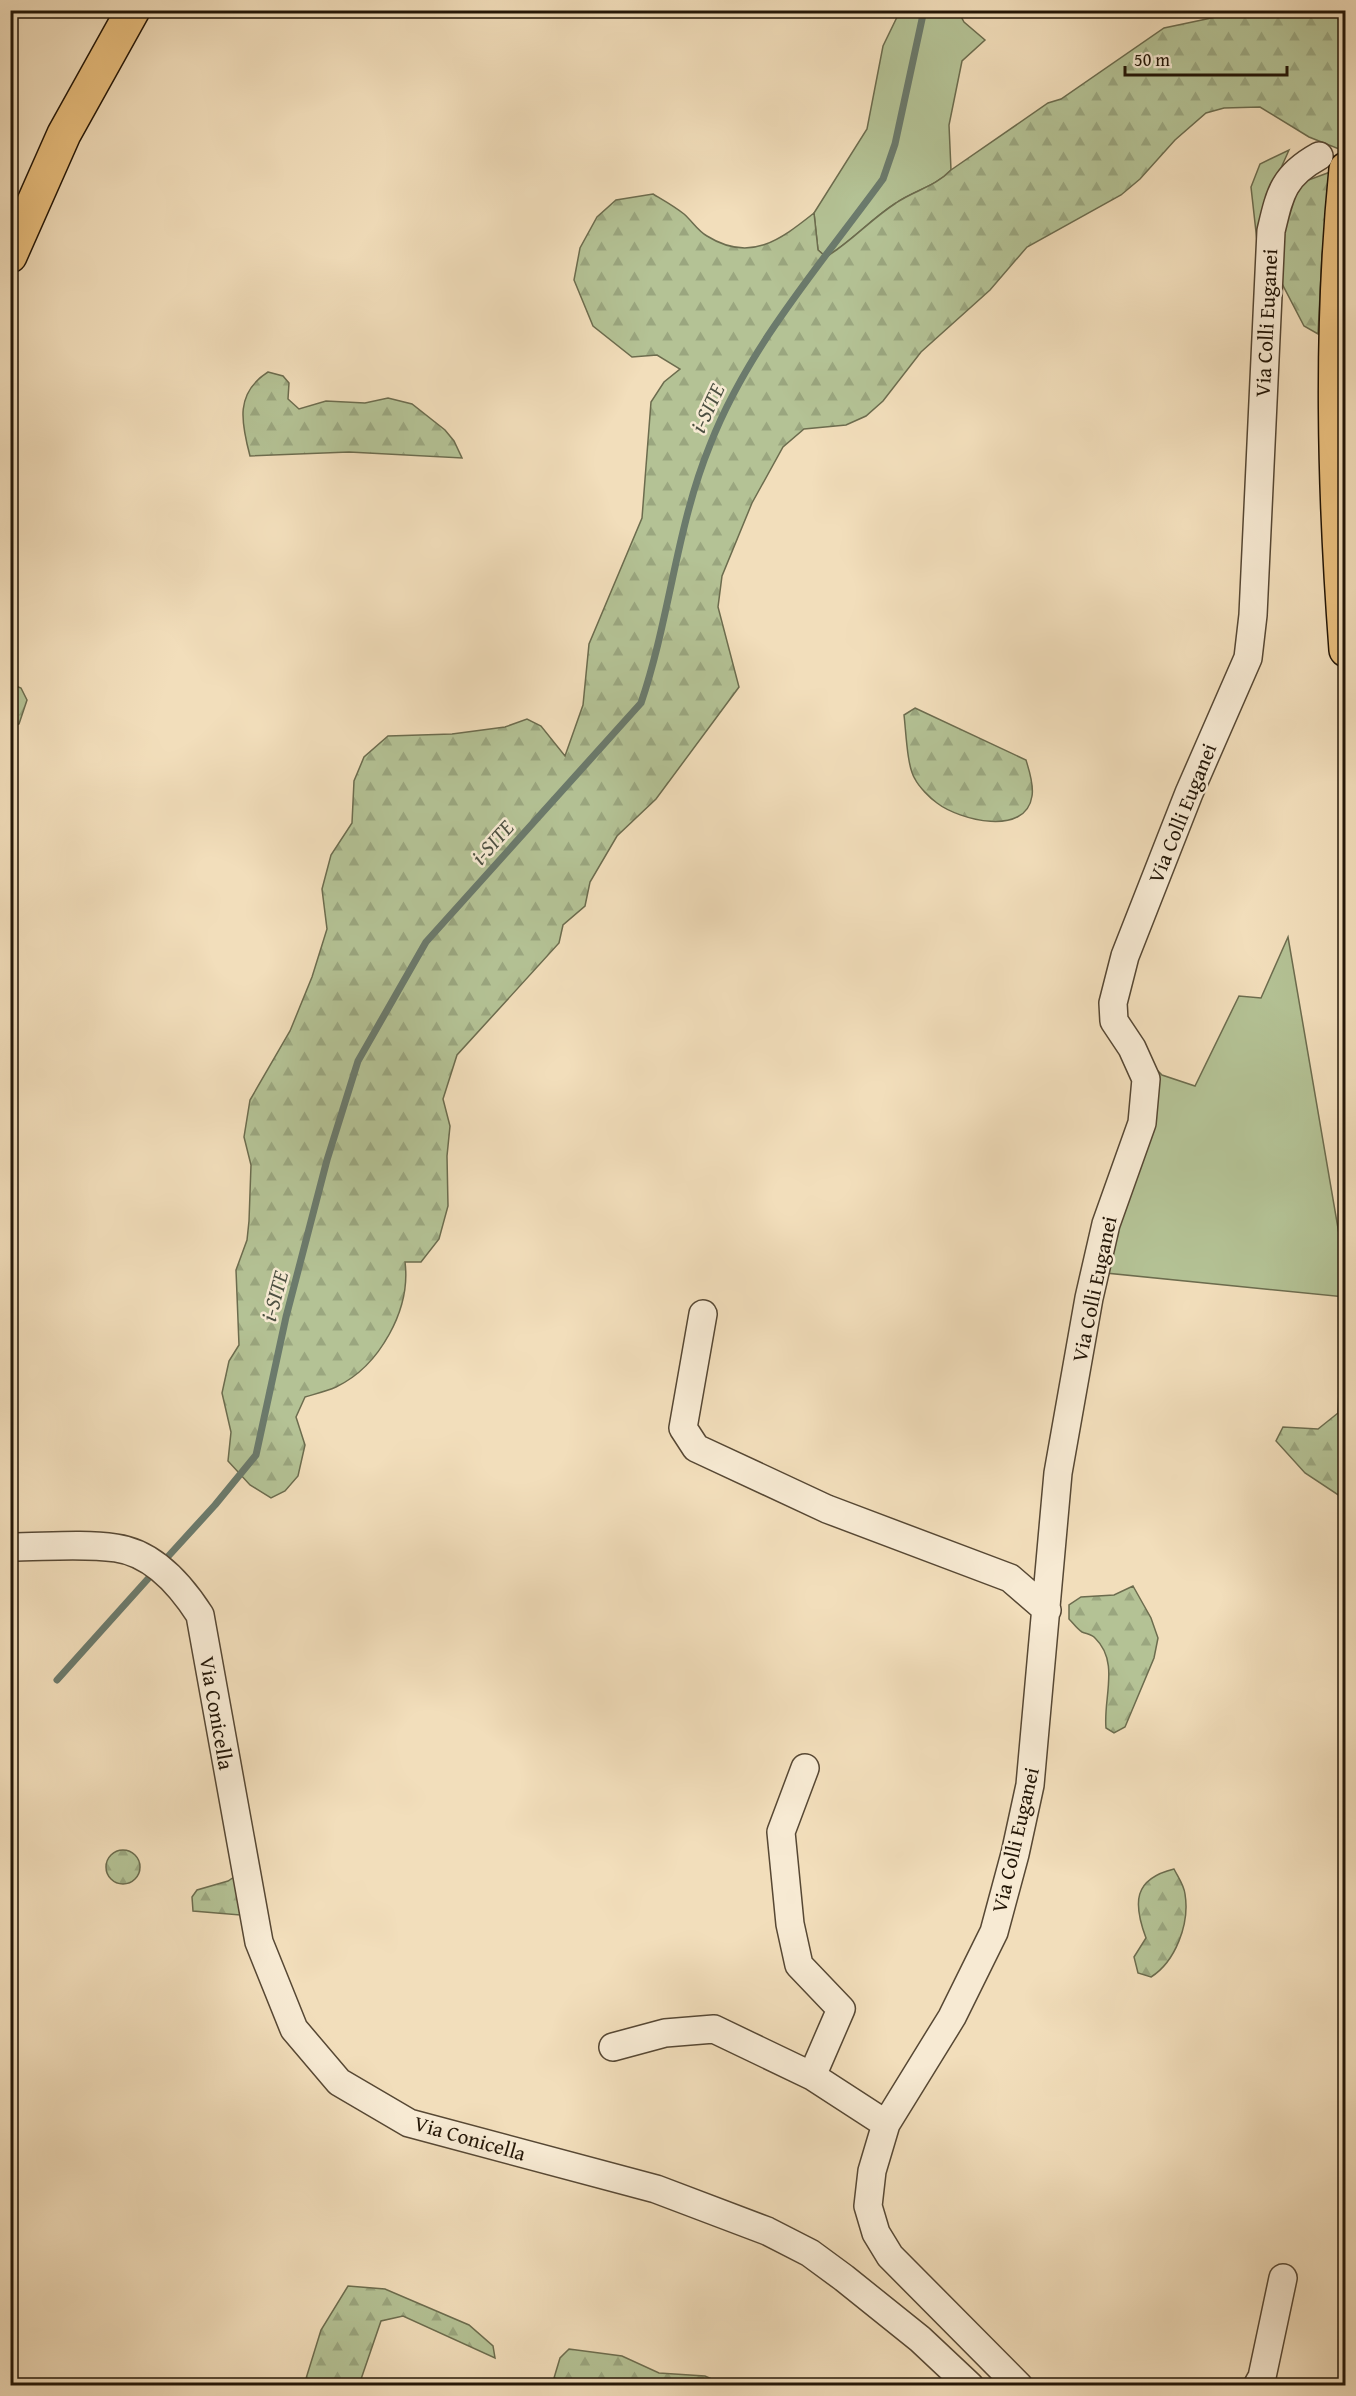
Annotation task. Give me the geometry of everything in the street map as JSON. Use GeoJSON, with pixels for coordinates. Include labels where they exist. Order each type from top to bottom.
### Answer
{"type":"FeatureCollection","features":[{"type":"Feature","properties":{"kind":"main road"},"geometry":{"type":"LineString","coordinates":[[10,256],[64,134],[133,10]]}},
{"type":"Feature","properties":{"kind":"main road"},"geometry":{"type":"LineString","coordinates":[[1336,174],[1335,437],[1346,650]]}},
{"type":"Feature","properties":{"kind":"street","name":"Via Colli Euganei"},"geometry":{"type":"LineString","coordinates":[[1019,2385],[890,2256],[876,2233],[868,2206],[872,2171],[886,2124],[952,2017],[994,1932],[1016,1854],[1030,1785],[1059,1473],[1089,1298],[1106,1224],[1142,1123],[1146,1079],[1132,1047],[1114,1021],[1113,1003],[1125,956],[1176,826],[1248,658],[1253,615],[1271,231],[1280,195],[1290,176],[1336,174]]}},
{"type":"Feature","properties":{"kind":"street"},"geometry":{"type":"LineString","coordinates":[[703,1314],[683,1428],[696,1448],[827,1509],[1010,1578],[1047,1610]]}},
{"type":"Feature","properties":{"kind":"street","name":"Via Conicella"},"geometry":{"type":"LineString","coordinates":[[10,1547],[118,1548],[147,1560],[185,1591],[200,1615],[259,1942],[294,2029],[339,2082],[409,2123],[656,2189],[766,2230],[810,2253],[844,2278],[920,2339],[970,2385]]}},
{"type":"Feature","properties":{"kind":"street"},"geometry":{"type":"LineString","coordinates":[[805,1768],[781,1832],[790,1924],[799,1965],[842,2009],[812,2076]]}},
{"type":"Feature","properties":{"kind":"street"},"geometry":{"type":"LineString","coordinates":[[613,2047],[665,2033],[714,2029],[812,2076],[886,2124]]}},
{"type":"Feature","properties":{"kind":"street"},"geometry":{"type":"LineString","coordinates":[[1257,2385],[1262,2377],[1283,2278]]}},
{"type":"Feature","properties":{"kind":"green space"},"geometry":{"type":"Polygon","coordinates":[[[900,11],[958,11],[964,22],[985,40],[962,61],[949,125],[951,170],[932,184],[887,209],[826,257],[818,250],[814,213],[867,129],[883,46],[900,11]]]}},
{"type":"Feature","properties":{"kind":"green space"},"geometry":{"type":"Polygon","coordinates":[[[1231,11],[1345,11],[1346,91],[1339,149],[1309,137],[1260,107],[1224,108],[1206,113],[1175,140],[1140,179],[1121,195],[1027,247],[990,290],[921,352],[883,401],[866,416],[846,425],[804,429],[783,447],[752,503],[722,576],[718,607],[739,687],[656,799],[617,836],[590,882],[585,906],[563,925],[559,943],[457,1055],[443,1099],[450,1126],[447,1156],[448,1206],[439,1239],[421,1262],[405,1262],[406,1280],[403,1298],[397,1317],[379,1351],[352,1378],[336,1387],[305,1397],[296,1417],[305,1445],[298,1476],[285,1491],[271,1498],[250,1485],[228,1461],[231,1432],[222,1393],[229,1361],[239,1345],[236,1270],[247,1240],[251,1165],[244,1137],[250,1100],[290,1031],[312,977],[327,929],[322,889],[331,855],[352,823],[354,781],[364,757],[388,736],[452,734],[505,727],[527,719],[541,726],[565,756],[583,705],[589,644],[642,518],[651,402],[664,382],[680,369],[657,355],[632,357],[593,326],[574,280],[580,248],[597,217],[616,200],[653,194],[684,214],[707,236],[737,248],[751,248],[777,239],[814,213],[818,250],[826,257],[896,203],[945,176],[1048,103],[1061,99],[1164,28],[1216,17],[1231,11]]]}},
{"type":"Feature","properties":{"kind":"green space"},"geometry":{"type":"Polygon","coordinates":[[[1289,150],[1269,195],[1259,259],[1251,187],[1260,164],[1289,150]]]}},
{"type":"Feature","properties":{"kind":"green space"},"geometry":{"type":"Polygon","coordinates":[[[1333,171],[1322,255],[1318,334],[1304,326],[1276,272],[1285,210],[1303,182],[1333,171]]]}},
{"type":"Feature","properties":{"kind":"green space"},"geometry":{"type":"Polygon","coordinates":[[[268,372],[283,376],[289,383],[288,399],[299,409],[326,401],[365,403],[388,398],[412,404],[445,430],[454,441],[462,458],[349,452],[250,456],[243,420],[245,399],[257,380],[268,372]]]}},
{"type":"Feature","properties":{"kind":"green space"},"geometry":{"type":"Polygon","coordinates":[[[11,684],[21,688],[27,700],[19,724],[11,727],[11,684]]]}},
{"type":"Feature","properties":{"kind":"green space"},"geometry":{"type":"Polygon","coordinates":[[[915,708],[1026,760],[1032,791],[1027,809],[1018,817],[1005,821],[990,821],[960,815],[931,798],[915,779],[909,758],[904,715],[915,708]]]}},
{"type":"Feature","properties":{"kind":"green space"},"geometry":{"type":"Polygon","coordinates":[[[1288,937],[1344,1263],[1345,1297],[1096,1272],[1151,1064],[1162,1075],[1195,1086],[1239,996],[1261,998],[1288,937]]]}},
{"type":"Feature","properties":{"kind":"green space"},"geometry":{"type":"Polygon","coordinates":[[[1345,1335],[1345,1506],[1343,1498],[1305,1473],[1276,1441],[1283,1427],[1318,1429],[1338,1413],[1341,1346],[1345,1335]]]}},
{"type":"Feature","properties":{"kind":"green space"},"geometry":{"type":"Polygon","coordinates":[[[1133,1586],[1151,1618],[1158,1638],[1154,1658],[1125,1727],[1114,1733],[1106,1728],[1109,1681],[1107,1658],[1103,1648],[1094,1637],[1080,1631],[1069,1619],[1069,1605],[1081,1597],[1114,1595],[1133,1586]]]}},
{"type":"Feature","properties":{"kind":"green space"},"geometry":{"type":"Polygon","coordinates":[[[123,1850],[135,1855],[140,1867],[135,1879],[123,1884],[111,1879],[106,1867],[111,1855],[123,1850]]]}},
{"type":"Feature","properties":{"kind":"green space"},"geometry":{"type":"Polygon","coordinates":[[[1174,1869],[1185,1894],[1183,1929],[1174,1952],[1160,1970],[1151,1977],[1138,1973],[1134,1957],[1146,1938],[1138,1903],[1144,1886],[1150,1879],[1174,1869]]]}},
{"type":"Feature","properties":{"kind":"green space"},"geometry":{"type":"Polygon","coordinates":[[[237,1875],[240,1915],[193,1911],[192,1897],[197,1890],[228,1881],[237,1875]]]}},
{"type":"Feature","properties":{"kind":"green space"},"geometry":{"type":"Polygon","coordinates":[[[348,2286],[385,2289],[469,2325],[493,2346],[495,2358],[403,2316],[381,2321],[359,2385],[304,2385],[321,2330],[348,2286]]]}},
{"type":"Feature","properties":{"kind":"green space"},"geometry":{"type":"Polygon","coordinates":[[[569,2349],[622,2356],[659,2373],[705,2376],[725,2385],[576,2385],[554,2378],[560,2358],[569,2349]]]}},
{"type":"Feature","properties":{"kind":"waterway","name":"i-SITE"},"geometry":{"type":"LineString","coordinates":[[163,1562],[215,1505],[256,1455],[286,1317],[327,1160],[358,1061],[426,942],[641,703],[651,671],[689,508],[710,445],[744,374],[765,340],[883,179],[895,144],[924,10]]}},
{"type":"Feature","properties":{"kind":"waterway","name":"i-SITE"},"geometry":{"type":"LineString","coordinates":[[57,1680],[155,1571]]}}]}
